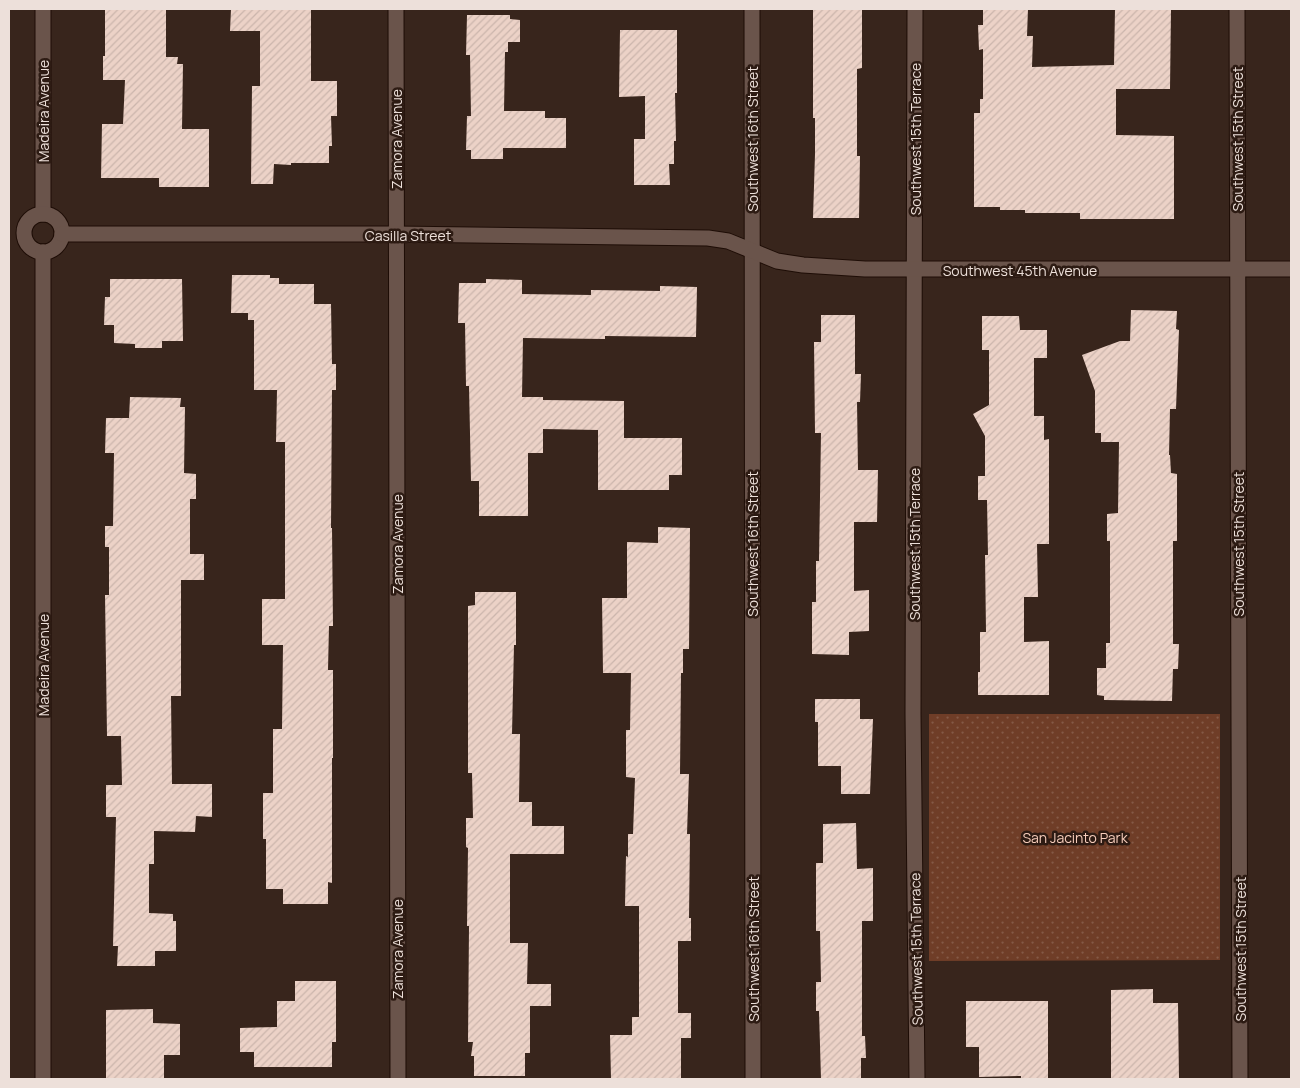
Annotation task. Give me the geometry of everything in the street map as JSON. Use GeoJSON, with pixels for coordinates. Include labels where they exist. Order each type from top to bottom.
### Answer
{"type":"FeatureCollection","features":[{"type":"Feature","properties":{"kind":"street","name":"Madeira Avenue"},"geometry":{"type":"LineString","coordinates":[[43,9],[43,214]]}},
{"type":"Feature","properties":{"kind":"street","name":"Zamora Avenue"},"geometry":{"type":"LineString","coordinates":[[396,9],[398,1079]]}},
{"type":"Feature","properties":{"kind":"street","name":"Southwest 16th Street"},"geometry":{"type":"LineString","coordinates":[[752,9],[753,1079]]}},
{"type":"Feature","properties":{"kind":"street","name":"Southwest 15th Terrace"},"geometry":{"type":"LineString","coordinates":[[915,9],[913,724],[917,1079]]}},
{"type":"Feature","properties":{"kind":"street","name":"Southwest 15th Street"},"geometry":{"type":"LineString","coordinates":[[1237,9],[1236,268],[1240,1079]]}},
{"type":"Feature","properties":{"kind":"street"},"geometry":{"type":"LineString","coordinates":[[38,214],[43,214],[57,220],[62,234],[54,248],[43,252],[36,251],[16,233],[29,220],[38,214]]}},
{"type":"Feature","properties":{"kind":"street","name":"Casilla Street"},"geometry":{"type":"LineString","coordinates":[[62,234],[396,234],[708,238],[728,241],[752,252]]}},
{"type":"Feature","properties":{"kind":"street","name":"Madeira Avenue"},"geometry":{"type":"LineString","coordinates":[[43,252],[44,1079]]}},
{"type":"Feature","properties":{"kind":"street","name":"Southwest 45th Avenue"},"geometry":{"type":"LineString","coordinates":[[752,252],[777,261],[804,265],[865,269],[1291,269]]}},
{"type":"Feature","properties":{"kind":"green space","name":"San Jacinto Park"},"geometry":{"type":"Polygon","coordinates":[[[929,714],[1220,714],[1220,960],[929,961],[929,714]]]}},
{"type":"Feature","properties":{"kind":"building"},"geometry":{"type":"Polygon","coordinates":[[[105,9],[166,9],[166,57],[178,57],[177,64],[183,64],[182,129],[209,129],[209,187],[159,187],[159,178],[101,178],[102,124],[123,124],[125,80],[103,80],[105,9]]]}},
{"type":"Feature","properties":{"kind":"building"},"geometry":{"type":"Polygon","coordinates":[[[231,9],[311,9],[311,81],[337,81],[337,116],[331,116],[332,146],[329,146],[329,163],[274,164],[273,184],[251,184],[252,86],[260,86],[260,31],[230,31],[231,9]]]}},
{"type":"Feature","properties":{"kind":"building"},"geometry":{"type":"Polygon","coordinates":[[[813,9],[862,9],[862,68],[857,69],[857,156],[860,156],[859,218],[813,218],[815,118],[813,118],[813,9]]]}},
{"type":"Feature","properties":{"kind":"building"},"geometry":{"type":"Polygon","coordinates":[[[983,9],[1028,9],[1027,36],[1033,36],[1032,67],[1114,65],[1115,9],[1171,9],[1170,89],[1116,89],[1116,135],[1174,136],[1174,219],[1080,219],[1080,213],[1025,213],[1025,210],[1000,210],[1000,207],[974,207],[974,113],[980,113],[980,99],[983,99],[983,49],[979,50],[978,25],[983,25],[983,9]]]}},
{"type":"Feature","properties":{"kind":"building"},"geometry":{"type":"Polygon","coordinates":[[[467,15],[510,15],[510,19],[520,20],[520,42],[508,42],[508,52],[505,52],[504,111],[545,111],[545,118],[566,118],[566,148],[503,148],[503,159],[471,159],[471,150],[466,150],[467,116],[471,116],[470,55],[466,55],[467,15]]]}},
{"type":"Feature","properties":{"kind":"building"},"geometry":{"type":"Polygon","coordinates":[[[620,30],[677,30],[676,141],[674,141],[674,164],[669,164],[670,185],[634,185],[634,139],[645,139],[645,96],[619,97],[620,30]]]}},
{"type":"Feature","properties":{"kind":"building"},"geometry":{"type":"Polygon","coordinates":[[[232,275],[270,275],[270,278],[279,278],[279,284],[314,284],[314,304],[331,304],[332,364],[336,364],[336,390],[332,390],[331,528],[333,626],[329,626],[328,670],[333,670],[333,758],[332,883],[328,882],[328,904],[283,904],[283,889],[266,889],[266,839],[263,839],[263,793],[273,793],[273,729],[282,729],[283,645],[262,645],[262,599],[285,599],[285,442],[276,442],[277,390],[254,390],[254,320],[248,320],[248,313],[231,313],[232,275]]]}},
{"type":"Feature","properties":{"kind":"building"},"geometry":{"type":"Polygon","coordinates":[[[110,279],[182,279],[183,341],[162,341],[162,348],[135,348],[135,344],[114,343],[114,325],[104,325],[105,297],[110,297],[110,279]]]}},
{"type":"Feature","properties":{"kind":"building"},"geometry":{"type":"Polygon","coordinates":[[[486,279],[522,280],[522,294],[591,295],[591,290],[660,291],[660,286],[697,287],[696,337],[605,336],[605,339],[523,338],[522,397],[543,397],[543,400],[624,401],[624,438],[682,438],[682,475],[669,475],[669,490],[598,490],[598,430],[543,429],[543,453],[528,453],[528,516],[479,516],[479,481],[471,481],[469,386],[466,386],[465,323],[458,323],[459,283],[486,283],[486,279]]]}},
{"type":"Feature","properties":{"kind":"building"},"geometry":{"type":"Polygon","coordinates":[[[1131,310],[1177,311],[1176,329],[1179,330],[1176,409],[1170,409],[1169,455],[1171,473],[1177,474],[1177,541],[1173,541],[1173,644],[1179,644],[1178,669],[1173,669],[1172,701],[1104,700],[1104,696],[1097,695],[1097,668],[1106,668],[1106,643],[1110,643],[1110,541],[1107,541],[1107,514],[1118,513],[1119,442],[1101,442],[1101,433],[1095,433],[1095,391],[1082,355],[1120,341],[1130,341],[1131,310]]]}},
{"type":"Feature","properties":{"kind":"building"},"geometry":{"type":"Polygon","coordinates":[[[821,315],[855,315],[855,374],[861,374],[860,402],[857,402],[858,470],[878,470],[877,522],[854,522],[854,591],[869,590],[869,631],[849,632],[849,655],[812,654],[812,602],[816,602],[816,561],[819,561],[821,433],[815,433],[814,342],[821,342],[821,315]]]}},
{"type":"Feature","properties":{"kind":"building"},"geometry":{"type":"Polygon","coordinates":[[[982,316],[1019,316],[1020,330],[1047,330],[1047,358],[1034,358],[1034,416],[1044,416],[1044,440],[1049,439],[1049,544],[1037,544],[1038,597],[1024,597],[1024,642],[1049,641],[1049,695],[978,695],[980,632],[986,632],[985,555],[988,555],[987,500],[978,500],[978,476],[985,476],[985,436],[973,414],[989,405],[989,350],[982,350],[982,316]]]}},
{"type":"Feature","properties":{"kind":"building"},"geometry":{"type":"Polygon","coordinates":[[[130,397],[181,398],[180,407],[185,407],[184,473],[196,474],[196,499],[190,499],[190,554],[204,554],[204,580],[181,580],[181,696],[171,696],[172,784],[212,784],[212,817],[196,816],[195,832],[154,831],[154,864],[149,864],[149,913],[173,914],[173,921],[176,921],[176,951],[155,951],[155,966],[117,966],[118,946],[113,946],[116,817],[106,817],[106,785],[122,785],[121,736],[107,736],[105,595],[109,595],[109,547],[105,547],[105,526],[113,526],[114,453],[105,453],[106,418],[129,418],[130,397]]]}},
{"type":"Feature","properties":{"kind":"building"},"geometry":{"type":"Polygon","coordinates":[[[658,527],[690,528],[689,649],[683,649],[683,673],[681,673],[680,774],[689,774],[687,834],[690,834],[689,918],[691,918],[691,941],[678,941],[678,1013],[691,1013],[691,1038],[681,1038],[681,1079],[611,1079],[610,1035],[632,1035],[632,1017],[639,1017],[639,906],[625,906],[626,856],[628,857],[628,834],[633,834],[635,778],[626,777],[626,730],[630,730],[631,673],[603,673],[602,598],[627,598],[627,542],[658,543],[658,527]]]}},
{"type":"Feature","properties":{"kind":"building"},"geometry":{"type":"Polygon","coordinates":[[[475,592],[516,592],[512,734],[520,734],[519,802],[532,802],[532,826],[564,826],[564,854],[510,854],[510,943],[528,943],[527,984],[551,984],[551,1006],[530,1006],[530,1053],[525,1053],[525,1076],[474,1076],[474,1056],[471,1056],[473,1042],[468,1042],[469,926],[467,926],[468,848],[466,847],[466,818],[473,818],[472,773],[468,773],[468,606],[475,605],[475,592]]]}},
{"type":"Feature","properties":{"kind":"building"},"geometry":{"type":"Polygon","coordinates":[[[815,699],[860,699],[860,719],[873,719],[870,794],[841,794],[841,766],[818,766],[818,722],[815,722],[815,699]]]}},
{"type":"Feature","properties":{"kind":"building"},"geometry":{"type":"Polygon","coordinates":[[[856,823],[857,869],[873,868],[873,921],[862,921],[862,1036],[865,1036],[866,1058],[861,1058],[861,1079],[821,1079],[819,1011],[816,1011],[816,982],[821,982],[820,931],[816,931],[816,863],[823,863],[823,824],[856,823]]]}},
{"type":"Feature","properties":{"kind":"building"},"geometry":{"type":"Polygon","coordinates":[[[295,981],[336,981],[336,1042],[332,1042],[332,1067],[254,1067],[254,1052],[240,1052],[240,1028],[277,1027],[277,1001],[295,1001],[295,981]]]}},
{"type":"Feature","properties":{"kind":"building"},"geometry":{"type":"Polygon","coordinates":[[[1153,989],[1153,1003],[1178,1003],[1179,1079],[1111,1079],[1111,990],[1153,989]]]}},
{"type":"Feature","properties":{"kind":"building"},"geometry":{"type":"Polygon","coordinates":[[[966,1001],[1048,1001],[1048,1079],[1021,1079],[1021,1076],[979,1077],[979,1047],[966,1047],[966,1001]]]}},
{"type":"Feature","properties":{"kind":"building"},"geometry":{"type":"Polygon","coordinates":[[[153,1009],[153,1023],[180,1024],[180,1055],[164,1055],[164,1079],[106,1079],[106,1010],[153,1009]]]}}]}
